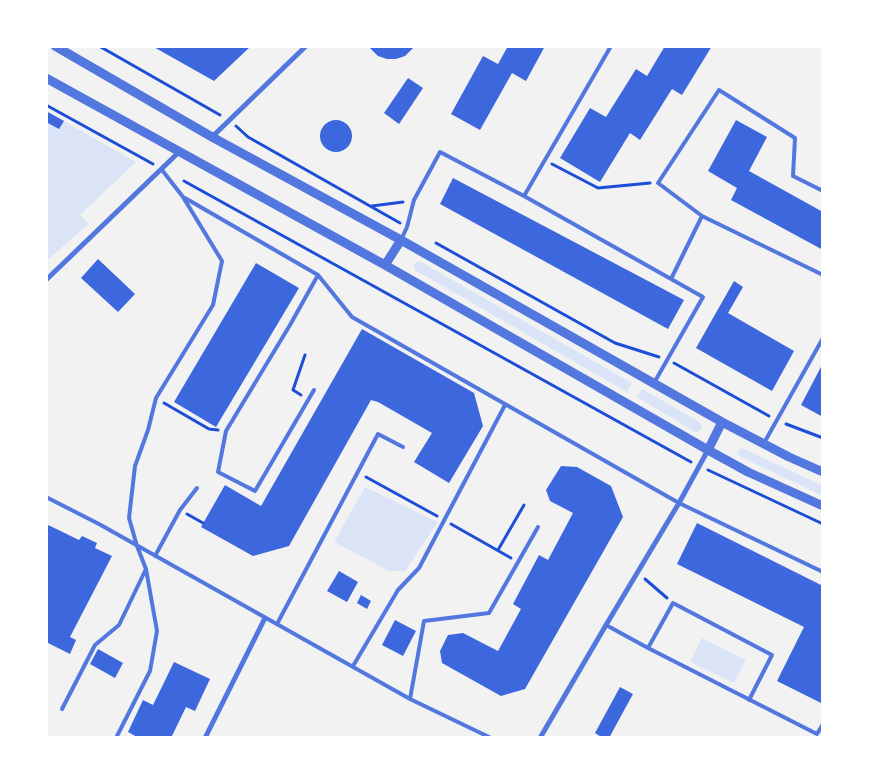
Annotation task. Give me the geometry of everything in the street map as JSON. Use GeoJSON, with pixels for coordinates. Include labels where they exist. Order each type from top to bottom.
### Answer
{"type":"FeatureCollection","features":[{"type":"Feature","properties":{"kind":"street"},"geometry":{"type":"LineString","coordinates":[[55,46],[212,137],[401,240],[722,422],[823,472]]}},
{"type":"Feature","properties":{"kind":"street"},"geometry":{"type":"LineString","coordinates":[[212,137],[306,46]]}},
{"type":"Feature","properties":{"kind":"street"},"geometry":{"type":"LineString","coordinates":[[46,78],[385,265],[708,450],[748,472],[823,506]]}},
{"type":"Feature","properties":{"kind":"street"},"geometry":{"type":"LineString","coordinates":[[46,280],[179,152]]}},
{"type":"Feature","properties":{"kind":"street"},"geometry":{"type":"LineString","coordinates":[[385,265],[401,240]]}},
{"type":"Feature","properties":{"kind":"street"},"geometry":{"type":"LineString","coordinates":[[540,738],[700,467],[722,422]]}},
{"type":"Feature","properties":{"kind":"street"},"geometry":{"type":"LineString","coordinates":[[205,738],[266,618]]}},
{"type":"Feature","properties":{"kind":"lane"},"geometry":{"type":"LineString","coordinates":[[524,196],[611,46]]}},
{"type":"Feature","properties":{"kind":"lane"},"geometry":{"type":"LineString","coordinates":[[823,191],[793,176],[794,138],[719,90],[658,182],[702,216],[823,275]]}},
{"type":"Feature","properties":{"kind":"lane"},"geometry":{"type":"LineString","coordinates":[[401,240],[407,227],[414,200],[440,152],[524,196],[703,297],[654,384]]}},
{"type":"Feature","properties":{"kind":"lane"},"geometry":{"type":"LineString","coordinates":[[116,738],[150,671],[157,631],[146,570],[129,518],[135,466],[148,430],[156,398],[213,305],[222,261],[183,197],[162,170]]}},
{"type":"Feature","properties":{"kind":"lane"},"geometry":{"type":"LineString","coordinates":[[183,197],[318,275],[352,317],[679,503],[823,572]]}},
{"type":"Feature","properties":{"kind":"lane"},"geometry":{"type":"LineString","coordinates":[[671,279],[702,216]]}},
{"type":"Feature","properties":{"kind":"lane"},"geometry":{"type":"LineString","coordinates":[[314,390],[255,491],[218,472],[226,431],[318,275]]}},
{"type":"Feature","properties":{"kind":"lane"},"geometry":{"type":"LineString","coordinates":[[764,443],[823,338]]}},
{"type":"Feature","properties":{"kind":"lane"},"geometry":{"type":"LineString","coordinates":[[353,666],[398,590],[419,568],[505,405]]}},
{"type":"Feature","properties":{"kind":"lane"},"geometry":{"type":"LineString","coordinates":[[277,624],[378,434],[403,447]]}},
{"type":"Feature","properties":{"kind":"lane"},"geometry":{"type":"LineString","coordinates":[[155,556],[180,510],[197,488]]}},
{"type":"Feature","properties":{"kind":"lane"},"geometry":{"type":"LineString","coordinates":[[46,497],[99,524],[410,699],[491,738]]}},
{"type":"Feature","properties":{"kind":"lane"},"geometry":{"type":"LineString","coordinates":[[410,699],[424,621],[489,613],[538,526]]}},
{"type":"Feature","properties":{"kind":"lane"},"geometry":{"type":"LineString","coordinates":[[62,709],[95,645],[119,625],[146,570]]}},
{"type":"Feature","properties":{"kind":"lane"},"geometry":{"type":"LineString","coordinates":[[648,648],[673,603],[772,655],[749,700]]}},
{"type":"Feature","properties":{"kind":"lane"},"geometry":{"type":"LineString","coordinates":[[606,625],[818,737],[823,724]]}},
{"type":"Feature","properties":{"kind":"path"},"geometry":{"type":"LineString","coordinates":[[99,46],[230,121],[248,136],[407,227]]}},
{"type":"Feature","properties":{"kind":"path"},"geometry":{"type":"LineString","coordinates":[[46,105],[700,467],[823,524]]}},
{"type":"Feature","properties":{"kind":"path"},"geometry":{"type":"LineString","coordinates":[[544,160],[598,188],[658,182]]}},
{"type":"Feature","properties":{"kind":"path"},"geometry":{"type":"LineString","coordinates":[[371,207],[414,200]]}},
{"type":"Feature","properties":{"kind":"path"},"geometry":{"type":"LineString","coordinates":[[433,242],[615,343],[668,359],[777,420],[823,438]]}},
{"type":"Feature","properties":{"kind":"path"},"geometry":{"type":"LineString","coordinates":[[293,390],[305,355]]}},
{"type":"Feature","properties":{"kind":"path"},"geometry":{"type":"LineString","coordinates":[[156,398],[209,429],[226,431]]}},
{"type":"Feature","properties":{"kind":"path"},"geometry":{"type":"LineString","coordinates":[[367,478],[383,487]]}},
{"type":"Feature","properties":{"kind":"path"},"geometry":{"type":"LineString","coordinates":[[511,558],[498,550],[524,506]]}},
{"type":"Feature","properties":{"kind":"path"},"geometry":{"type":"LineString","coordinates":[[180,510],[203,523]]}},
{"type":"Feature","properties":{"kind":"path"},"geometry":{"type":"LineString","coordinates":[[637,572],[673,603]]}},
{"type":"Feature","properties":{"kind":"shaded area"},"geometry":{"type":"Polygon","coordinates":[[[46,111],[136,162],[80,215],[89,224],[46,261],[46,111]]]}},
{"type":"Feature","properties":{"kind":"shaded area"},"geometry":{"type":"Polygon","coordinates":[[[421,262],[632,383],[627,392],[415,270],[414,264],[421,262]]]}},
{"type":"Feature","properties":{"kind":"shaded area"},"geometry":{"type":"Polygon","coordinates":[[[642,389],[700,422],[702,428],[695,432],[637,397],[642,389]]]}},
{"type":"Feature","properties":{"kind":"shaded area"},"geometry":{"type":"Polygon","coordinates":[[[742,448],[823,486],[823,496],[739,456],[738,451],[742,448]]]}},
{"type":"Feature","properties":{"kind":"shaded area"},"geometry":{"type":"Polygon","coordinates":[[[365,487],[438,522],[405,571],[389,571],[334,542],[365,487]]]}},
{"type":"Feature","properties":{"kind":"shaded area"},"geometry":{"type":"Polygon","coordinates":[[[702,638],[746,660],[734,683],[690,662],[702,638]]]}},
{"type":"Feature","properties":{"kind":"building"},"geometry":{"type":"Polygon","coordinates":[[[152,46],[251,46],[214,81],[152,46]]]}},
{"type":"Feature","properties":{"kind":"building"},"geometry":{"type":"Polygon","coordinates":[[[368,46],[415,46],[405,56],[387,59],[378,56],[368,46]]]}},
{"type":"Feature","properties":{"kind":"building"},"geometry":{"type":"Polygon","coordinates":[[[508,46],[545,46],[526,81],[512,73],[480,130],[451,114],[483,56],[498,64],[508,46]]]}},
{"type":"Feature","properties":{"kind":"building"},"geometry":{"type":"Polygon","coordinates":[[[665,46],[712,46],[682,95],[672,89],[640,140],[630,133],[600,182],[560,158],[590,108],[606,117],[636,69],[647,76],[665,46]]]}},
{"type":"Feature","properties":{"kind":"building"},"geometry":{"type":"Polygon","coordinates":[[[408,78],[423,88],[399,124],[384,113],[408,78]]]}},
{"type":"Feature","properties":{"kind":"building"},"geometry":{"type":"Polygon","coordinates":[[[46,111],[64,121],[59,129],[46,122],[46,111]]]}},
{"type":"Feature","properties":{"kind":"building"},"geometry":{"type":"Polygon","coordinates":[[[336,120],[342,121],[347,125],[351,130],[351,142],[347,147],[342,151],[336,152],[330,151],[325,147],[321,142],[320,136],[321,130],[325,125],[330,121],[336,120]]]}},
{"type":"Feature","properties":{"kind":"building"},"geometry":{"type":"Polygon","coordinates":[[[736,120],[767,137],[749,171],[823,212],[823,250],[731,200],[737,188],[708,171],[736,120]]]}},
{"type":"Feature","properties":{"kind":"building"},"geometry":{"type":"Polygon","coordinates":[[[453,178],[684,300],[668,329],[440,204],[453,178]]]}},
{"type":"Feature","properties":{"kind":"building"},"geometry":{"type":"Polygon","coordinates":[[[98,259],[135,294],[118,312],[81,278],[98,259]]]}},
{"type":"Feature","properties":{"kind":"building"},"geometry":{"type":"Polygon","coordinates":[[[256,263],[299,288],[216,427],[174,402],[256,263]]]}},
{"type":"Feature","properties":{"kind":"building"},"geometry":{"type":"Polygon","coordinates":[[[734,281],[743,287],[728,313],[794,351],[772,391],[696,348],[734,281]]]}},
{"type":"Feature","properties":{"kind":"building"},"geometry":{"type":"Polygon","coordinates":[[[362,329],[474,393],[483,426],[449,483],[414,462],[432,433],[378,402],[371,400],[289,546],[253,556],[201,527],[225,485],[261,506],[362,329]]]}},
{"type":"Feature","properties":{"kind":"building"},"geometry":{"type":"Polygon","coordinates":[[[823,363],[823,417],[801,405],[823,363]]]}},
{"type":"Feature","properties":{"kind":"building"},"geometry":{"type":"Polygon","coordinates":[[[561,466],[577,467],[611,486],[623,517],[525,689],[501,696],[442,663],[440,651],[448,635],[463,633],[498,651],[521,609],[513,604],[539,555],[548,560],[573,513],[550,501],[546,490],[561,466]]]}},
{"type":"Feature","properties":{"kind":"building"},"geometry":{"type":"Polygon","coordinates":[[[697,523],[823,586],[823,704],[777,681],[804,627],[677,564],[697,523]]]}},
{"type":"Feature","properties":{"kind":"building"},"geometry":{"type":"Polygon","coordinates":[[[46,524],[79,540],[82,536],[97,543],[95,548],[112,556],[70,637],[76,640],[70,654],[46,642],[46,524]]]}},
{"type":"Feature","properties":{"kind":"building"},"geometry":{"type":"Polygon","coordinates":[[[339,571],[358,582],[347,602],[327,591],[339,571]]]}},
{"type":"Feature","properties":{"kind":"building"},"geometry":{"type":"Polygon","coordinates":[[[361,595],[371,601],[367,609],[357,603],[361,595]]]}},
{"type":"Feature","properties":{"kind":"building"},"geometry":{"type":"Polygon","coordinates":[[[395,620],[416,631],[403,656],[382,645],[395,620]]]}},
{"type":"Feature","properties":{"kind":"building"},"geometry":{"type":"Polygon","coordinates":[[[98,649],[123,663],[115,678],[90,664],[98,649]]]}},
{"type":"Feature","properties":{"kind":"building"},"geometry":{"type":"Polygon","coordinates":[[[174,662],[210,679],[195,711],[186,707],[171,738],[139,738],[128,732],[143,700],[153,705],[174,662]]]}},
{"type":"Feature","properties":{"kind":"building"},"geometry":{"type":"Polygon","coordinates":[[[620,687],[633,694],[609,738],[603,738],[595,733],[620,687]]]}}]}
